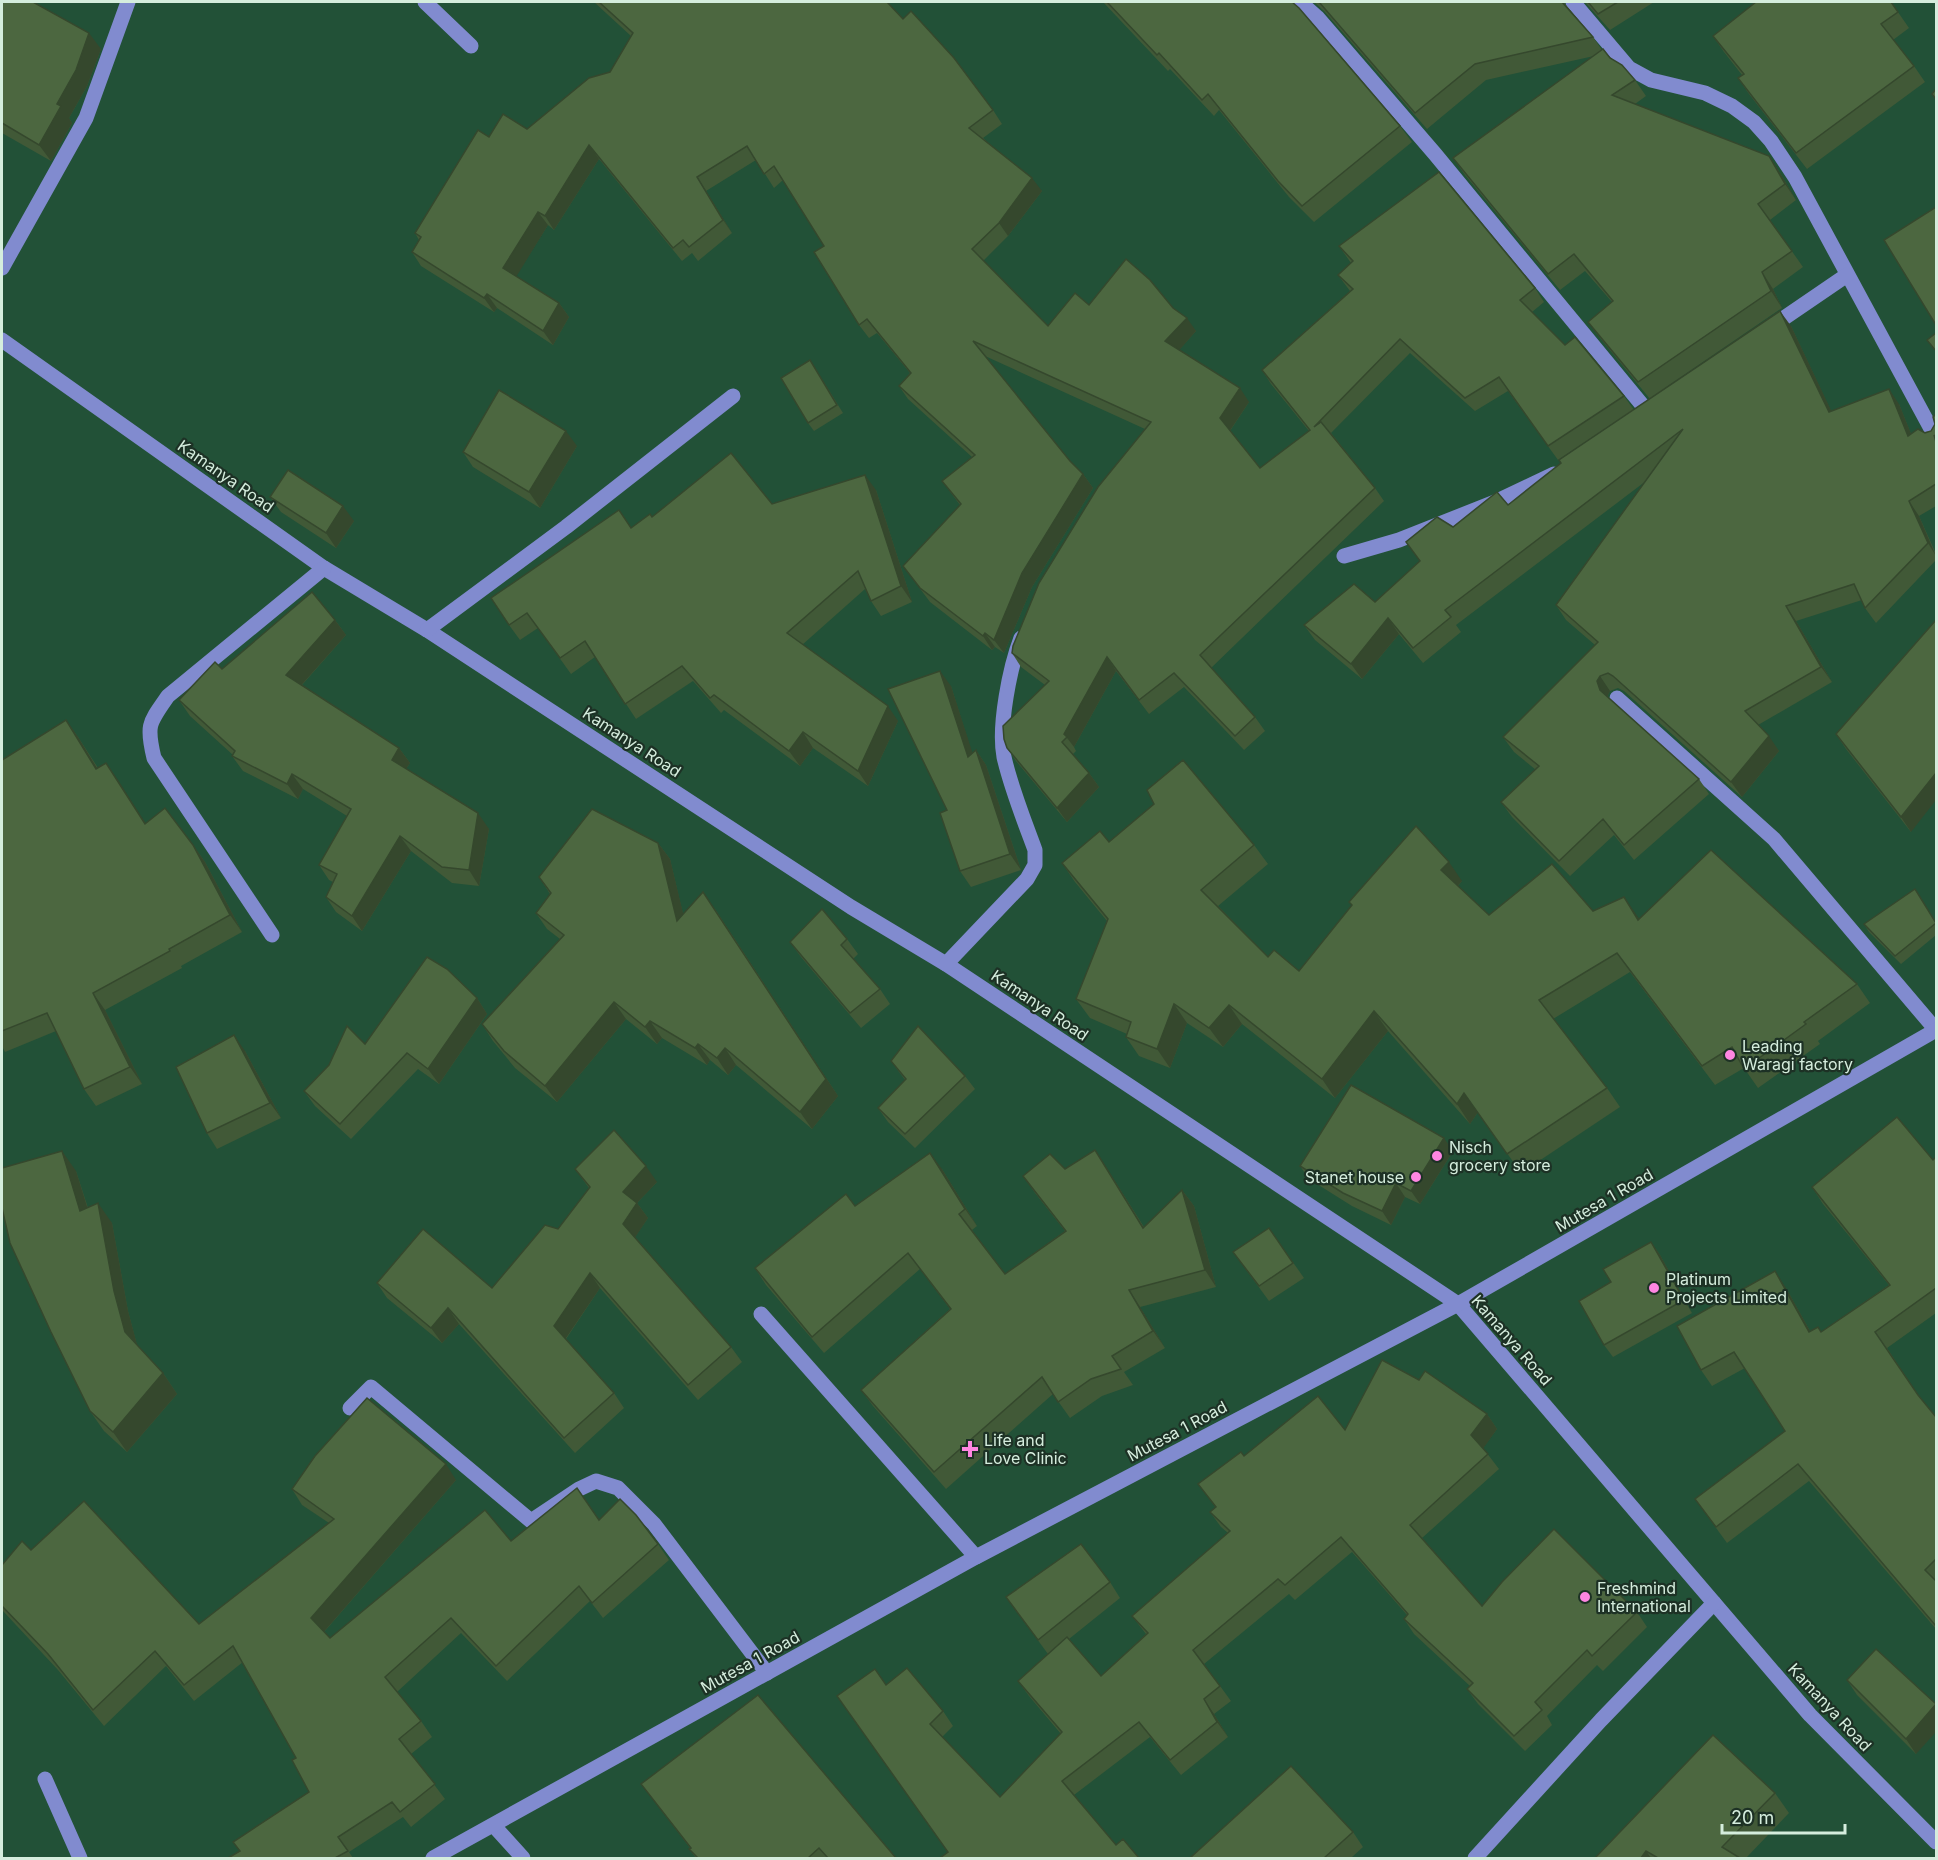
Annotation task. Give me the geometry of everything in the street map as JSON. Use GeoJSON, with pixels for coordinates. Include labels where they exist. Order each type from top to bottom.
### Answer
{"type":"FeatureCollection","features":[{"type":"Feature","properties":{"kind":"street"},"geometry":{"type":"LineString","coordinates":[[2,268],[86,118],[128,2]]}},
{"type":"Feature","properties":{"kind":"street"},"geometry":{"type":"LineString","coordinates":[[425,2],[471,46]]}},
{"type":"Feature","properties":{"kind":"street"},"geometry":{"type":"LineString","coordinates":[[1300,2],[1317,17],[1435,154],[1649,412]]}},
{"type":"Feature","properties":{"kind":"street"},"geometry":{"type":"LineString","coordinates":[[1573,2],[1629,68],[1651,80],[1705,93],[1732,106],[1754,122],[1771,141],[1796,177],[1936,438]]}},
{"type":"Feature","properties":{"kind":"street"},"geometry":{"type":"LineString","coordinates":[[1753,340],[1847,275]]}},
{"type":"Feature","properties":{"kind":"street","name":"Kamanya Road"},"geometry":{"type":"LineString","coordinates":[[2,340],[324,568],[427,630],[851,907],[946,964],[1458,1304],[1810,1716],[1936,1842]]}},
{"type":"Feature","properties":{"kind":"street"},"geometry":{"type":"LineString","coordinates":[[427,630],[566,527],[733,396]]}},
{"type":"Feature","properties":{"kind":"street"},"geometry":{"type":"LineString","coordinates":[[1344,556],[1399,540],[1495,502],[1551,476],[1569,464]]}},
{"type":"Feature","properties":{"kind":"street"},"geometry":{"type":"LineString","coordinates":[[272,935],[154,758],[150,740],[150,720],[168,696],[324,568]]}},
{"type":"Feature","properties":{"kind":"street"},"geometry":{"type":"LineString","coordinates":[[946,964],[1027,879],[1035,865],[1035,850],[1004,755],[1002,728],[1013,657],[1027,625]]}},
{"type":"Feature","properties":{"kind":"street"},"geometry":{"type":"LineString","coordinates":[[1617,698],[1774,839],[1936,1030]]}},
{"type":"Feature","properties":{"kind":"street","name":"Mutesa 1 Road"},"geometry":{"type":"LineString","coordinates":[[433,1858],[976,1557],[1458,1304],[1936,1030]]}},
{"type":"Feature","properties":{"kind":"street"},"geometry":{"type":"LineString","coordinates":[[761,1314],[976,1557]]}},
{"type":"Feature","properties":{"kind":"street"},"geometry":{"type":"LineString","coordinates":[[350,1408],[371,1387],[531,1521],[579,1489],[596,1481],[618,1488],[654,1524],[767,1673]]}},
{"type":"Feature","properties":{"kind":"street"},"geometry":{"type":"LineString","coordinates":[[1475,1858],[1600,1720],[1714,1603]]}},
{"type":"Feature","properties":{"kind":"street"},"geometry":{"type":"LineString","coordinates":[[45,1779],[80,1858]]}},
{"type":"Feature","properties":{"kind":"street"},"geometry":{"type":"LineString","coordinates":[[494,1826],[523,1858]]}},
{"type":"Feature","properties":{"kind":"building"},"geometry":{"type":"Polygon","coordinates":[[[2,2],[33,2],[89,33],[76,70],[57,104],[61,106],[39,145],[2,123],[2,2]]]}},
{"type":"Feature","properties":{"kind":"building"},"geometry":{"type":"Polygon","coordinates":[[[599,2],[887,2],[903,19],[911,11],[954,58],[993,110],[969,128],[1032,178],[999,223],[972,249],[1048,326],[1075,293],[1089,305],[1126,259],[1150,280],[1173,308],[1187,318],[1165,341],[1240,388],[1220,418],[1260,468],[1310,430],[1262,370],[1353,289],[1338,275],[1353,261],[1339,246],[1439,172],[1535,288],[1520,300],[1565,345],[1575,337],[1624,396],[1548,446],[1499,377],[1465,398],[1400,339],[1314,427],[1321,422],[1375,488],[1200,655],[1255,717],[1235,736],[1174,673],[1139,700],[1107,657],[1064,734],[1067,737],[1062,742],[1089,773],[1057,808],[1007,748],[1004,739],[1003,726],[1049,681],[1012,653],[1013,646],[1039,583],[1098,487],[1151,422],[973,341],[1083,474],[1022,573],[994,640],[985,633],[983,636],[920,588],[903,566],[961,504],[942,481],[975,455],[899,386],[911,373],[867,319],[859,325],[814,252],[824,246],[774,166],[764,174],[747,146],[697,177],[723,220],[689,247],[683,240],[673,248],[589,145],[545,216],[538,212],[503,268],[559,303],[543,331],[487,294],[484,298],[412,252],[421,237],[415,233],[478,130],[489,137],[503,114],[527,129],[589,78],[610,72],[633,33],[599,2]]]}},
{"type":"Feature","properties":{"kind":"building"},"geometry":{"type":"Polygon","coordinates":[[[1107,2],[1292,2],[1400,126],[1302,206],[1278,181],[1208,94],[1202,100],[1159,53],[1157,55],[1107,2]]]}},
{"type":"Feature","properties":{"kind":"building"},"geometry":{"type":"Polygon","coordinates":[[[1319,2],[1562,2],[1593,37],[1475,64],[1415,113],[1319,2]]]}},
{"type":"Feature","properties":{"kind":"building"},"geometry":{"type":"Polygon","coordinates":[[[1588,2],[1618,2],[1598,14],[1588,2]]]}},
{"type":"Feature","properties":{"kind":"building"},"geometry":{"type":"Polygon","coordinates":[[[1756,2],[1891,2],[1898,12],[1881,24],[1914,66],[1796,153],[1738,78],[1744,74],[1713,36],[1756,2]]]}},
{"type":"Feature","properties":{"kind":"building"},"geometry":{"type":"Polygon","coordinates":[[[1603,49],[1635,80],[1612,95],[1769,156],[1785,184],[1758,204],[1792,251],[1762,272],[1771,291],[1638,382],[1588,322],[1613,301],[1574,254],[1548,274],[1453,158],[1603,49]]]}},
{"type":"Feature","properties":{"kind":"building"},"geometry":{"type":"Polygon","coordinates":[[[1936,207],[1936,325],[1884,240],[1936,207]]]}},
{"type":"Feature","properties":{"kind":"building"},"geometry":{"type":"Polygon","coordinates":[[[1780,311],[1829,412],[1889,389],[1908,436],[1918,429],[1925,433],[1931,431],[1935,424],[1933,417],[1936,414],[1936,438],[1934,435],[1936,484],[1909,501],[1928,543],[1865,608],[1854,584],[1786,606],[1821,667],[1745,711],[1769,736],[1731,782],[1613,676],[1608,673],[1600,676],[1597,681],[1600,690],[1699,779],[1624,845],[1603,819],[1559,861],[1501,802],[1539,766],[1503,737],[1598,642],[1556,605],[1683,429],[1445,610],[1451,617],[1413,648],[1388,618],[1351,664],[1304,625],[1354,584],[1375,602],[1420,561],[1406,542],[1437,517],[1453,527],[1497,492],[1508,505],[1561,463],[1559,460],[1780,311]]]}},
{"type":"Feature","properties":{"kind":"building"},"geometry":{"type":"Polygon","coordinates":[[[1936,333],[1936,351],[1927,340],[1936,333]]]}},
{"type":"Feature","properties":{"kind":"building"},"geometry":{"type":"Polygon","coordinates":[[[810,360],[837,405],[808,423],[781,378],[810,360]]]}},
{"type":"Feature","properties":{"kind":"building"},"geometry":{"type":"Polygon","coordinates":[[[499,390],[566,431],[529,492],[463,452],[499,390]]]}},
{"type":"Feature","properties":{"kind":"building"},"geometry":{"type":"Polygon","coordinates":[[[731,453],[772,504],[865,475],[901,586],[871,601],[858,571],[787,633],[888,706],[858,771],[803,732],[789,751],[714,695],[710,698],[682,666],[625,704],[585,641],[560,658],[527,613],[509,625],[491,598],[619,510],[631,528],[650,514],[652,517],[731,453]]]}},
{"type":"Feature","properties":{"kind":"building"},"geometry":{"type":"Polygon","coordinates":[[[288,470],[343,506],[326,533],[270,497],[288,470]]]}},
{"type":"Feature","properties":{"kind":"building"},"geometry":{"type":"Polygon","coordinates":[[[312,592],[335,620],[286,675],[399,748],[392,760],[478,813],[469,870],[442,867],[400,836],[352,916],[326,897],[337,874],[319,865],[351,809],[292,774],[287,784],[232,756],[235,751],[179,700],[215,662],[222,669],[312,592]]]}},
{"type":"Feature","properties":{"kind":"building"},"geometry":{"type":"Polygon","coordinates":[[[1936,620],[1936,773],[1901,817],[1836,734],[1936,620]]]}},
{"type":"Feature","properties":{"kind":"building"},"geometry":{"type":"Polygon","coordinates":[[[940,671],[968,757],[976,750],[1010,854],[960,871],[940,813],[947,810],[888,689],[940,671]]]}},
{"type":"Feature","properties":{"kind":"building"},"geometry":{"type":"Polygon","coordinates":[[[66,720],[96,769],[106,763],[145,824],[165,808],[193,845],[230,915],[93,993],[130,1067],[84,1089],[47,1013],[2,1031],[2,760],[66,720]]]}},
{"type":"Feature","properties":{"kind":"building"},"geometry":{"type":"Polygon","coordinates":[[[1183,760],[1254,845],[1201,890],[1268,957],[1274,950],[1299,971],[1352,905],[1349,902],[1416,826],[1449,862],[1441,870],[1489,915],[1552,864],[1593,911],[1624,897],[1638,920],[1711,850],[1857,984],[1744,1069],[1732,1047],[1702,1066],[1617,953],[1539,1000],[1607,1088],[1507,1154],[1464,1093],[1457,1104],[1374,1011],[1322,1079],[1229,1005],[1209,1028],[1174,1004],[1157,1049],[1126,1037],[1131,1022],[1076,999],[1108,919],[1062,863],[1100,831],[1109,842],[1154,804],[1147,790],[1183,760]]]}},
{"type":"Feature","properties":{"kind":"building"},"geometry":{"type":"Polygon","coordinates":[[[592,809],[658,843],[677,921],[703,892],[826,1079],[800,1112],[725,1048],[717,1058],[698,1044],[695,1048],[650,1021],[645,1027],[614,1002],[545,1086],[504,1051],[482,1024],[564,935],[536,913],[551,893],[539,877],[592,809]]]}},
{"type":"Feature","properties":{"kind":"building"},"geometry":{"type":"Polygon","coordinates":[[[1915,889],[1936,923],[1895,956],[1864,924],[1915,889]]]}},
{"type":"Feature","properties":{"kind":"building"},"geometry":{"type":"Polygon","coordinates":[[[822,909],[847,939],[841,945],[880,989],[850,1013],[790,942],[822,909]]]}},
{"type":"Feature","properties":{"kind":"building"},"geometry":{"type":"Polygon","coordinates":[[[427,957],[447,969],[477,998],[428,1069],[407,1053],[340,1124],[304,1091],[329,1065],[347,1026],[365,1044],[427,957]]]}},
{"type":"Feature","properties":{"kind":"building"},"geometry":{"type":"Polygon","coordinates":[[[918,1026],[965,1076],[905,1134],[878,1108],[906,1079],[891,1061],[918,1026]]]}},
{"type":"Feature","properties":{"kind":"building"},"geometry":{"type":"Polygon","coordinates":[[[234,1035],[270,1103],[207,1133],[176,1067],[234,1035]]]}},
{"type":"Feature","properties":{"kind":"building"},"geometry":{"type":"Polygon","coordinates":[[[1351,1085],[1444,1138],[1411,1191],[1396,1183],[1382,1211],[1343,1193],[1300,1166],[1351,1085]]]}},
{"type":"Feature","properties":{"kind":"building"},"geometry":{"type":"Polygon","coordinates":[[[1897,1117],[1933,1160],[1936,1157],[1936,1288],[1875,1332],[1936,1417],[1936,1559],[1925,1570],[1936,1581],[1936,1626],[1798,1464],[1716,1527],[1695,1499],[1785,1431],[1734,1352],[1701,1370],[1677,1326],[1775,1271],[1809,1332],[1818,1327],[1821,1332],[1890,1285],[1812,1187],[1897,1117]]]}},
{"type":"Feature","properties":{"kind":"building"},"geometry":{"type":"Polygon","coordinates":[[[614,1130],[646,1166],[623,1192],[637,1203],[623,1224],[731,1347],[688,1385],[590,1273],[554,1326],[614,1393],[564,1438],[448,1308],[431,1328],[377,1283],[423,1229],[492,1288],[545,1225],[558,1229],[590,1187],[575,1169],[614,1130]]]}},
{"type":"Feature","properties":{"kind":"building"},"geometry":{"type":"Polygon","coordinates":[[[1095,1150],[1143,1228],[1182,1190],[1205,1270],[1129,1290],[1153,1331],[1112,1356],[1121,1369],[1091,1379],[1058,1402],[1042,1377],[934,1472],[861,1390],[951,1309],[908,1253],[812,1337],[755,1268],[846,1194],[855,1206],[930,1153],[965,1209],[959,1214],[1005,1274],[1066,1231],[1023,1176],[1050,1154],[1065,1169],[1095,1150]]]}},
{"type":"Feature","properties":{"kind":"building"},"geometry":{"type":"Polygon","coordinates":[[[62,1151],[80,1211],[98,1203],[114,1291],[125,1332],[163,1373],[113,1432],[90,1411],[10,1243],[2,1208],[2,1168],[62,1151]]]}},
{"type":"Feature","properties":{"kind":"building"},"geometry":{"type":"Polygon","coordinates":[[[1269,1228],[1293,1263],[1259,1286],[1233,1252],[1269,1228]]]}},
{"type":"Feature","properties":{"kind":"building"},"geometry":{"type":"Polygon","coordinates":[[[1651,1242],[1684,1300],[1604,1345],[1579,1301],[1611,1282],[1603,1269],[1651,1242]]]}},
{"type":"Feature","properties":{"kind":"building"},"geometry":{"type":"Polygon","coordinates":[[[1382,1360],[1419,1380],[1425,1371],[1487,1414],[1471,1435],[1488,1454],[1410,1525],[1482,1606],[1554,1529],[1637,1612],[1592,1656],[1587,1650],[1535,1702],[1542,1710],[1514,1736],[1467,1689],[1473,1683],[1404,1619],[1408,1614],[1341,1537],[1285,1585],[1278,1579],[1193,1650],[1220,1686],[1204,1699],[1217,1722],[1170,1760],[1139,1722],[1062,1781],[1116,1845],[1123,1839],[1139,1858],[940,1858],[948,1852],[837,1696],[875,1669],[886,1685],[907,1668],[943,1711],[930,1724],[1000,1797],[1062,1732],[1018,1681],[1067,1637],[1101,1676],[1148,1633],[1132,1616],[1230,1531],[1210,1512],[1216,1507],[1198,1484],[1241,1452],[1244,1456],[1318,1396],[1345,1430],[1382,1360]]]}},
{"type":"Feature","properties":{"kind":"building"},"geometry":{"type":"Polygon","coordinates":[[[367,1398],[446,1464],[311,1618],[330,1638],[485,1510],[511,1541],[577,1488],[599,1520],[620,1499],[636,1515],[658,1544],[592,1603],[579,1586],[496,1666],[451,1618],[385,1677],[421,1721],[399,1739],[435,1784],[400,1812],[392,1802],[338,1837],[348,1851],[335,1858],[228,1858],[240,1851],[233,1842],[309,1792],[292,1760],[296,1758],[233,1646],[184,1685],[155,1651],[93,1710],[48,1654],[2,1606],[2,1565],[22,1541],[31,1550],[84,1501],[199,1624],[334,1519],[292,1489],[315,1456],[367,1398]]]}},
{"type":"Feature","properties":{"kind":"building"},"geometry":{"type":"Polygon","coordinates":[[[1081,1544],[1110,1582],[1038,1640],[1006,1597],[1081,1544]]]}},
{"type":"Feature","properties":{"kind":"building"},"geometry":{"type":"Polygon","coordinates":[[[1876,1649],[1936,1704],[1906,1739],[1847,1680],[1876,1649]]]}},
{"type":"Feature","properties":{"kind":"building"},"geometry":{"type":"Polygon","coordinates":[[[758,1695],[896,1858],[828,1858],[819,1848],[808,1858],[698,1858],[689,1849],[691,1848],[641,1784],[758,1695]]]}},
{"type":"Feature","properties":{"kind":"building"},"geometry":{"type":"Polygon","coordinates":[[[1713,1735],[1775,1793],[1722,1847],[1740,1858],[1658,1858],[1646,1851],[1641,1858],[1595,1858],[1713,1735]]]}},
{"type":"Feature","properties":{"kind":"building"},"geometry":{"type":"Polygon","coordinates":[[[1291,1766],[1353,1832],[1324,1858],[1190,1858],[1291,1766]]]}},
{"type":"Feature","properties":{"kind":"place","name":"Leading Waragi factory"},"geometry":{"type":"Point","coordinates":[1730,1055]}},
{"type":"Feature","properties":{"kind":"place","name":"Nisch grocery store"},"geometry":{"type":"Point","coordinates":[1437,1156]}},
{"type":"Feature","properties":{"kind":"place","name":"Stanet house"},"geometry":{"type":"Point","coordinates":[1416,1177]}},
{"type":"Feature","properties":{"kind":"place","name":"Platinum Projects Limited"},"geometry":{"type":"Point","coordinates":[1654,1288]}},
{"type":"Feature","properties":{"kind":"place","name":"Life and Love Clinic"},"geometry":{"type":"Point","coordinates":[970,1449]}},
{"type":"Feature","properties":{"kind":"place","name":"Freshmind International"},"geometry":{"type":"Point","coordinates":[1585,1597]}}]}
